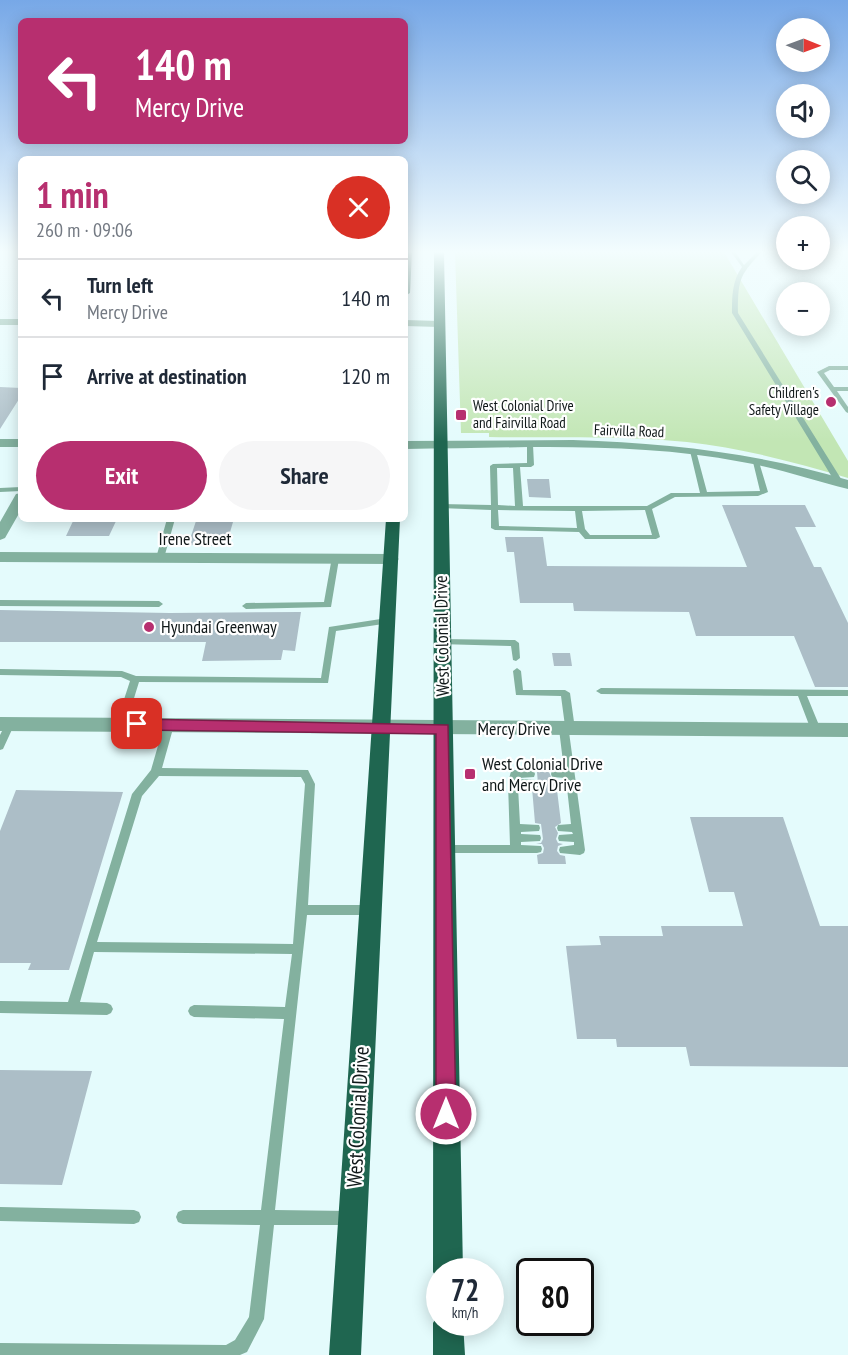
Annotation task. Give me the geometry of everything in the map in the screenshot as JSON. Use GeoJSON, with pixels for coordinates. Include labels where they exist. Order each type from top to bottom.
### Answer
{"type":"FeatureCollection","features":[{"type":"Feature","properties":{"kind":"highway","name":"West Colonial Drive"},"geometry":{"type":"LineString","coordinates":[[439,315],[448,1258]]}},
{"type":"Feature","properties":{"kind":"highway","name":"West Colonial Drive"},"geometry":{"type":"LineString","coordinates":[[345,1355],[393,522]]}},
{"type":"Feature","properties":{"kind":"highway"},"geometry":{"type":"LineString","coordinates":[[448,1336],[448,1355]]}},
{"type":"Feature","properties":{"kind":"street"},"geometry":{"type":"LineString","coordinates":[[0,322],[18,322]]}},
{"type":"Feature","properties":{"kind":"street"},"geometry":{"type":"LineString","coordinates":[[408,323],[439,324]]}},
{"type":"Feature","properties":{"kind":"street"},"geometry":{"type":"LineString","coordinates":[[0,442],[18,443]]}},
{"type":"Feature","properties":{"kind":"street","name":"Fairvilla Road"},"geometry":{"type":"LineString","coordinates":[[408,445],[638,446],[693,451],[756,462],[844,484]]}},
{"type":"Feature","properties":{"kind":"street"},"geometry":{"type":"LineString","coordinates":[[0,535],[5,518],[18,501]]}},
{"type":"Feature","properties":{"kind":"street","name":"Irene Street"},"geometry":{"type":"LineString","coordinates":[[0,557],[391,559]]}},
{"type":"Feature","properties":{"kind":"street","name":"Mercy Drive"},"geometry":{"type":"LineString","coordinates":[[5,723],[848,730]]}},
{"type":"Feature","properties":{"kind":"lane"},"geometry":{"type":"LineString","coordinates":[[736,315],[844,484]]}},
{"type":"Feature","properties":{"kind":"lane"},"geometry":{"type":"LineString","coordinates":[[848,368],[829,368],[820,372],[848,411]]}},
{"type":"Feature","properties":{"kind":"lane"},"geometry":{"type":"LineString","coordinates":[[833,389],[848,389]]}},
{"type":"Feature","properties":{"kind":"lane"},"geometry":{"type":"LineString","coordinates":[[530,445],[532,464],[494,466],[495,528],[581,530]]}},
{"type":"Feature","properties":{"kind":"lane"},"geometry":{"type":"LineString","coordinates":[[693,451],[704,494]]}},
{"type":"Feature","properties":{"kind":"lane"},"geometry":{"type":"LineString","coordinates":[[440,506],[648,508],[674,495],[764,492],[756,462]]}},
{"type":"Feature","properties":{"kind":"lane"},"geometry":{"type":"LineString","coordinates":[[516,465],[519,508]]}},
{"type":"Feature","properties":{"kind":"lane"},"geometry":{"type":"LineString","coordinates":[[0,490],[18,489]]}},
{"type":"Feature","properties":{"kind":"lane"},"geometry":{"type":"LineString","coordinates":[[578,509],[581,530],[588,537],[656,537],[648,508]]}},
{"type":"Feature","properties":{"kind":"lane"},"geometry":{"type":"LineString","coordinates":[[160,558],[170,522]]}},
{"type":"Feature","properties":{"kind":"lane"},"geometry":{"type":"LineString","coordinates":[[246,606],[328,605],[335,559]]}},
{"type":"Feature","properties":{"kind":"lane"},"geometry":{"type":"LineString","coordinates":[[0,603],[159,604]]}},
{"type":"Feature","properties":{"kind":"lane"},"geometry":{"type":"LineString","coordinates":[[0,672],[122,674],[135,679],[326,681],[332,629],[387,621]]}},
{"type":"Feature","properties":{"kind":"lane"},"geometry":{"type":"LineString","coordinates":[[442,642],[515,643],[516,658]]}},
{"type":"Feature","properties":{"kind":"lane"},"geometry":{"type":"LineString","coordinates":[[517,670],[519,693],[566,693],[571,779],[578,833],[563,839]]}},
{"type":"Feature","properties":{"kind":"lane"},"geometry":{"type":"LineString","coordinates":[[121,724],[135,679]]}},
{"type":"Feature","properties":{"kind":"lane"},"geometry":{"type":"LineString","coordinates":[[601,691],[848,693]]}},
{"type":"Feature","properties":{"kind":"lane"},"geometry":{"type":"LineString","coordinates":[[801,693],[816,730]]}},
{"type":"Feature","properties":{"kind":"lane"},"geometry":{"type":"LineString","coordinates":[[0,746],[5,723]]}},
{"type":"Feature","properties":{"kind":"lane"},"geometry":{"type":"LineString","coordinates":[[72,1008],[137,794],[156,772],[169,725]]}},
{"type":"Feature","properties":{"kind":"lane"},"geometry":{"type":"LineString","coordinates":[[0,1351],[227,1353],[241,1346],[256,1320],[302,910],[310,784],[304,773],[156,772]]}},
{"type":"Feature","properties":{"kind":"lane"},"geometry":{"type":"LineString","coordinates":[[515,838],[513,783],[515,774],[531,779]]}},
{"type":"Feature","properties":{"kind":"lane"},"geometry":{"type":"LineString","coordinates":[[556,779],[571,779]]}},
{"type":"Feature","properties":{"kind":"lane"},"geometry":{"type":"LineString","coordinates":[[444,849],[515,838],[536,838],[515,838]]}},
{"type":"Feature","properties":{"kind":"lane"},"geometry":{"type":"LineString","coordinates":[[302,910],[370,910]]}},
{"type":"Feature","properties":{"kind":"lane"},"geometry":{"type":"LineString","coordinates":[[90,947],[298,949]]}},
{"type":"Feature","properties":{"kind":"lane"},"geometry":{"type":"LineString","coordinates":[[0,1006],[107,1009]]}},
{"type":"Feature","properties":{"kind":"lane"},"geometry":{"type":"LineString","coordinates":[[194,1011],[291,1013]]}},
{"type":"Feature","properties":{"kind":"lane"},"geometry":{"type":"LineString","coordinates":[[0,1214],[134,1217]]}},
{"type":"Feature","properties":{"kind":"lane"},"geometry":{"type":"LineString","coordinates":[[183,1217],[353,1218]]}},
{"type":"Feature","properties":{"kind":"green space"},"geometry":{"type":"Polygon","coordinates":[[[457,315],[762,315],[848,461],[848,478],[768,456],[687,442],[613,438],[489,437],[489,433],[461,433],[457,315]]]}},
{"type":"Feature","properties":{"kind":"building"},"geometry":{"type":"Polygon","coordinates":[[[0,387],[18,388],[18,401],[0,429],[0,387]]]}},
{"type":"Feature","properties":{"kind":"building"},"geometry":{"type":"Polygon","coordinates":[[[527,479],[549,479],[551,498],[529,497],[527,479]]]}},
{"type":"Feature","properties":{"kind":"building"},"geometry":{"type":"Polygon","coordinates":[[[722,505],[805,505],[816,527],[795,527],[814,567],[821,567],[848,623],[848,687],[815,687],[794,636],[696,636],[689,612],[574,611],[573,603],[520,603],[514,552],[507,552],[505,537],[543,537],[547,566],[747,567],[722,505]]]}},
{"type":"Feature","properties":{"kind":"building"},"geometry":{"type":"Polygon","coordinates":[[[73,522],[116,522],[109,536],[66,536],[73,522]]]}},
{"type":"Feature","properties":{"kind":"building"},"geometry":{"type":"Polygon","coordinates":[[[196,522],[233,522],[226,546],[188,545],[196,522]]]}},
{"type":"Feature","properties":{"kind":"building","name":"Hyundai Greenway"},"geometry":{"type":"Polygon","coordinates":[[[0,610],[170,613],[301,612],[295,651],[283,650],[281,660],[202,661],[206,642],[0,642],[0,610]]]}},
{"type":"Feature","properties":{"kind":"building"},"geometry":{"type":"Polygon","coordinates":[[[552,653],[570,653],[572,666],[554,666],[552,653]]]}},
{"type":"Feature","properties":{"kind":"building"},"geometry":{"type":"Polygon","coordinates":[[[537,772],[549,772],[552,779],[551,788],[557,790],[561,823],[555,827],[558,833],[556,839],[558,843],[563,844],[558,846],[557,851],[560,855],[565,856],[566,864],[538,864],[537,855],[543,853],[544,848],[542,844],[536,844],[541,843],[543,839],[541,824],[535,823],[532,788],[536,788],[538,784],[537,772]]]}},
{"type":"Feature","properties":{"kind":"building"},"geometry":{"type":"Polygon","coordinates":[[[16,790],[123,792],[69,970],[28,970],[31,963],[0,963],[0,831],[16,790]]]}},
{"type":"Feature","properties":{"kind":"building"},"geometry":{"type":"Polygon","coordinates":[[[690,817],[783,817],[820,926],[848,926],[848,1067],[690,1066],[686,1047],[617,1047],[616,1039],[577,1039],[566,946],[601,945],[599,936],[663,936],[661,926],[743,926],[734,892],[709,892],[690,817]]]}},
{"type":"Feature","properties":{"kind":"building"},"geometry":{"type":"Polygon","coordinates":[[[0,1070],[92,1071],[62,1185],[0,1184],[0,1070]]]}},
{"type":"Feature","properties":{"kind":"place","name":"Children's Safety Village"},"geometry":{"type":"Point","coordinates":[831,402]}},
{"type":"Feature","properties":{"kind":"place","name":"West Colonial Drive and Fairvilla Road"},"geometry":{"type":"Point","coordinates":[461,415]}},
{"type":"Feature","properties":{"kind":"place","name":"Hyundai Greenway"},"geometry":{"type":"Point","coordinates":[149,627]}},
{"type":"Feature","properties":{"kind":"place","name":"West Colonial Drive and Mercy Drive"},"geometry":{"type":"Point","coordinates":[470,774]}},
{"type":"Feature","properties":{"kind":"route"},"geometry":{"type":"LineString","coordinates":[[137,724],[443,728],[446,1114]]}}]}
